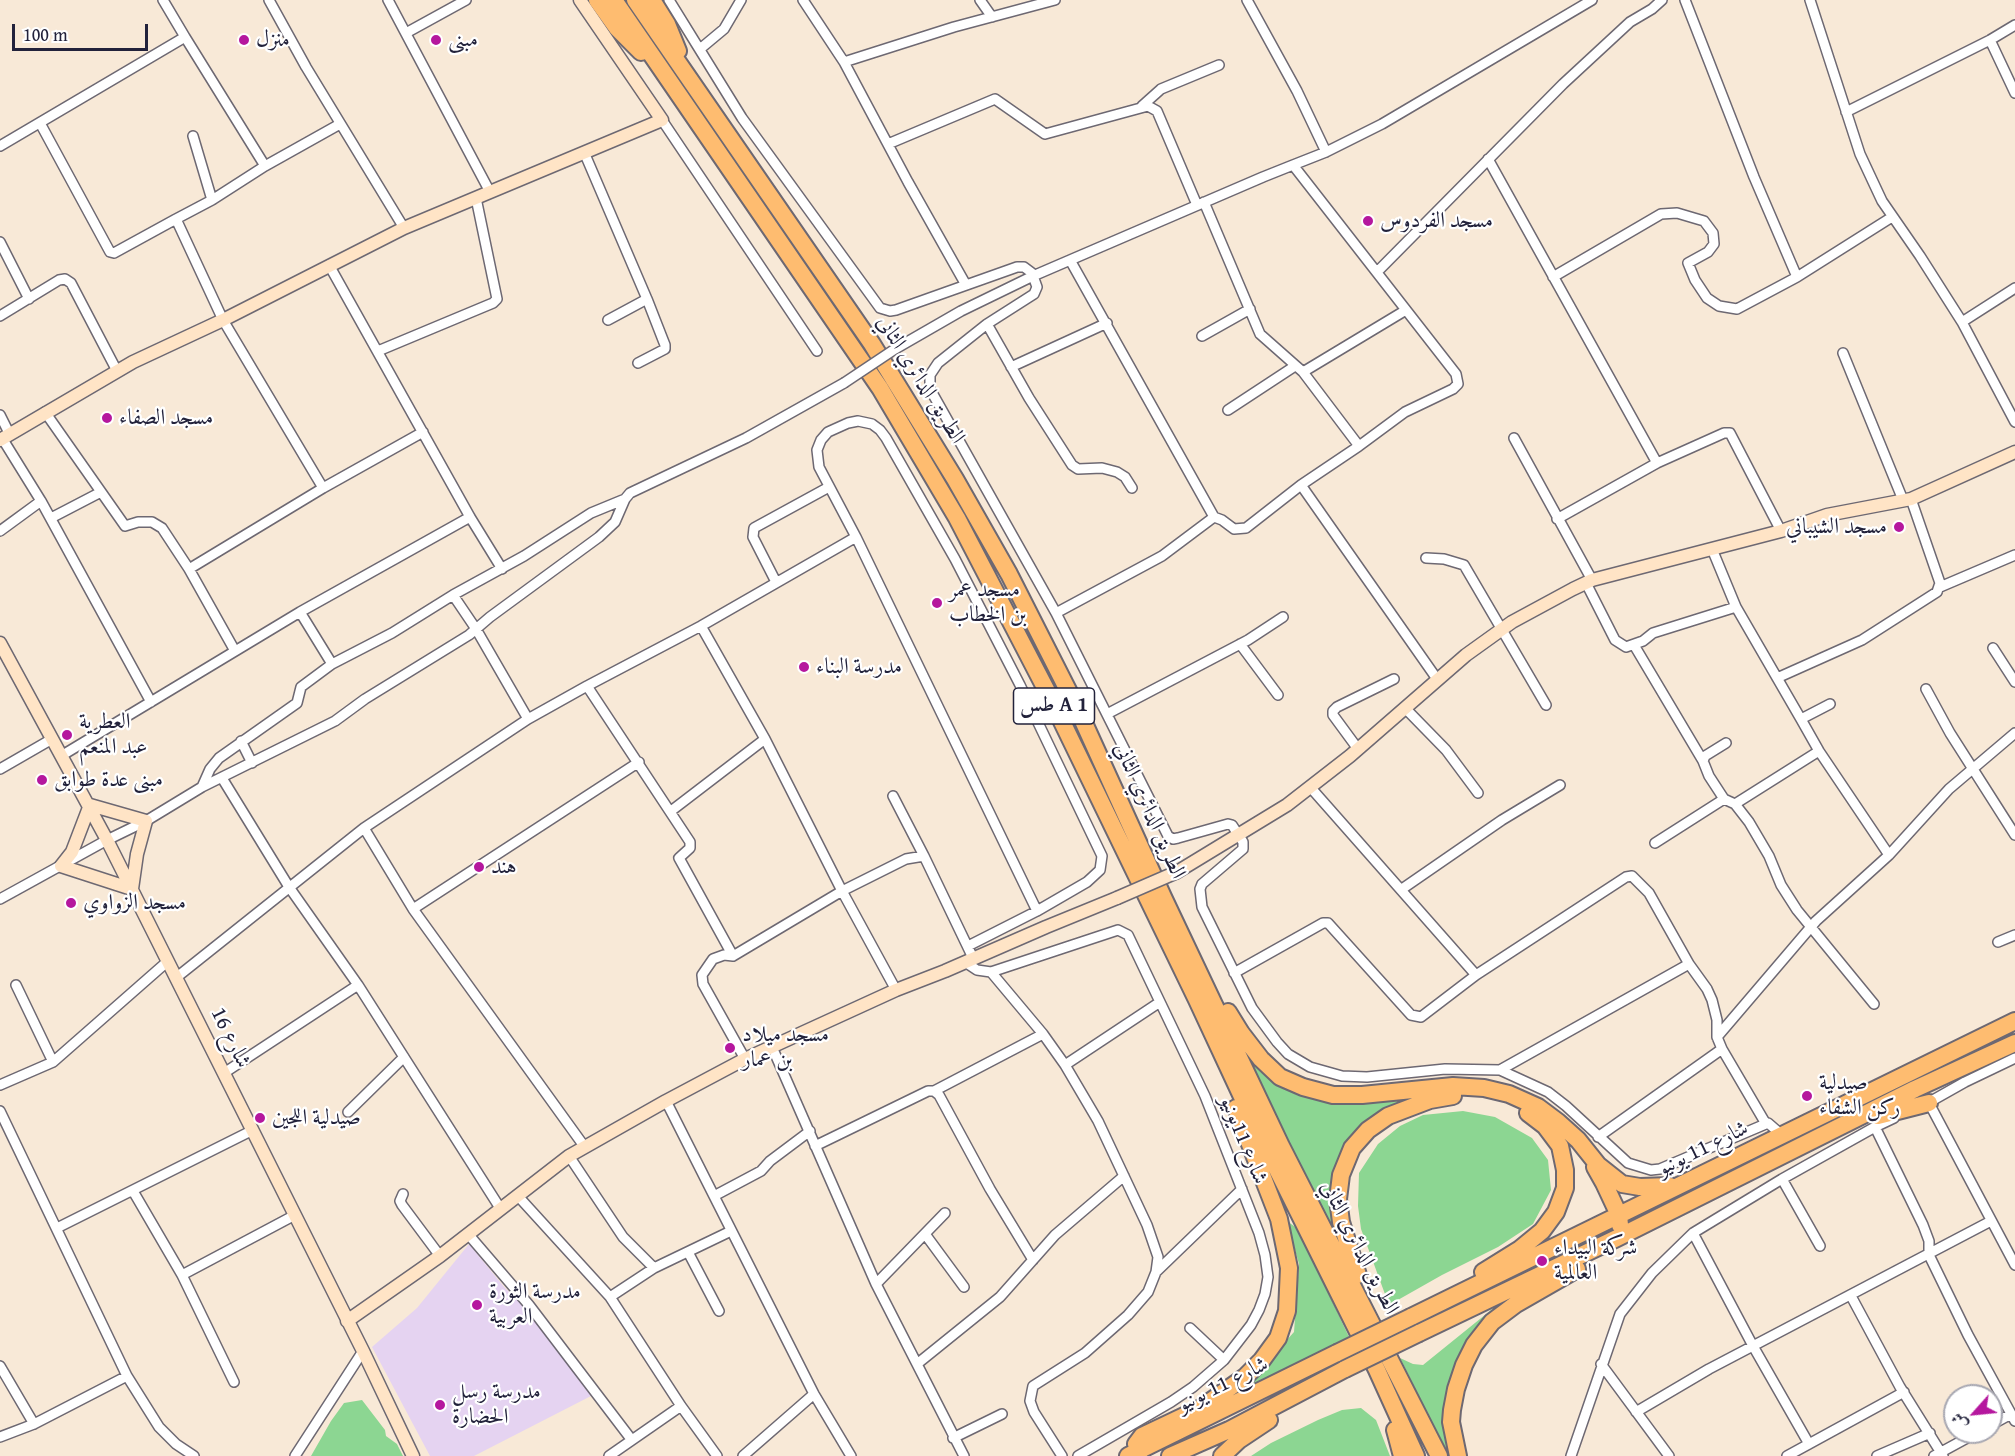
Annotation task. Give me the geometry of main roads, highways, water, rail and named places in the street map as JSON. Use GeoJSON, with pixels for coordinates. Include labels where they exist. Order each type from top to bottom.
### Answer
{"type":"FeatureCollection","features":[{"type":"Feature","properties":{"kind":"highway"},"geometry":{"type":"LineString","coordinates":[[597,0],[626,38],[656,62]]}},
{"type":"Feature","properties":{"kind":"highway","name":"الطريق الدائري الثاني"},"geometry":{"type":"LineString","coordinates":[[614,0],[863,363],[912,441],[999,596],[1051,699],[1322,1262],[1377,1370],[1416,1456]]}},
{"type":"Feature","properties":{"kind":"highway","name":"الطريق الدائري الثاني"},"geometry":{"type":"LineString","coordinates":[[635,0],[843,300],[955,479],[1009,574],[1079,712],[1163,897],[1281,1146],[1439,1456]]}},
{"type":"Feature","properties":{"kind":"highway"},"geometry":{"type":"LineString","coordinates":[[652,0],[672,36],[684,72]]}},
{"type":"Feature","properties":{"kind":"highway"},"geometry":{"type":"LineString","coordinates":[[1163,897],[1241,1033],[1261,1059],[1280,1077],[1303,1087],[1332,1095],[1362,1095],[1453,1086],[1484,1088],[1509,1094],[1538,1107],[1578,1140],[1598,1165],[1622,1184],[1640,1187],[1677,1186]]}},
{"type":"Feature","properties":{"kind":"highway"},"geometry":{"type":"LineString","coordinates":[[1135,1455],[1136,1444],[1142,1437],[1200,1408],[1245,1377],[1262,1360],[1278,1338],[1287,1311],[1289,1268],[1279,1219],[1181,968]]}},
{"type":"Feature","properties":{"kind":"highway","name":"شارع 11 يونيو"},"geometry":{"type":"LineString","coordinates":[[1135,1455],[1337,1353],[2015,1021]]}},
{"type":"Feature","properties":{"kind":"highway","name":"شارع 11 يونيو"},"geometry":{"type":"LineString","coordinates":[[1170,1456],[1229,1430],[1345,1369],[2015,1043]]}},
{"type":"Feature","properties":{"kind":"highway"},"geometry":{"type":"LineString","coordinates":[[1371,1320],[1341,1222],[1338,1199],[1341,1175],[1352,1148],[1368,1130],[1388,1116],[1430,1100],[1454,1096],[1476,1097],[1501,1102],[1526,1111],[1545,1126],[1560,1146],[1565,1170],[1565,1188],[1556,1212],[1542,1232],[1520,1249],[1435,1305]]}},
{"type":"Feature","properties":{"kind":"highway"},"geometry":{"type":"LineString","coordinates":[[1845,1124],[1929,1103]]}},
{"type":"Feature","properties":{"kind":"highway"},"geometry":{"type":"LineString","coordinates":[[1458,1456],[1451,1422],[1452,1410],[1461,1373],[1474,1345],[1492,1322],[1516,1304],[1610,1249],[1617,1238],[1620,1226],[1618,1215],[1604,1183],[1578,1140]]}},
{"type":"Feature","properties":{"kind":"highway"},"geometry":{"type":"LineString","coordinates":[[1322,1262],[1339,1305],[1390,1414],[1402,1456]]}},
{"type":"Feature","properties":{"kind":"highway"},"geometry":{"type":"LineString","coordinates":[[1222,1456],[1239,1440],[1298,1401],[1312,1388]]}},
{"type":"Feature","properties":{"kind":"place","name":"منزل"},"geometry":{"type":"Point","coordinates":[244,40]}},
{"type":"Feature","properties":{"kind":"place","name":"مبنى"},"geometry":{"type":"Point","coordinates":[436,40]}},
{"type":"Feature","properties":{"kind":"place","name":"مسجد الفردوس"},"geometry":{"type":"Point","coordinates":[1368,221]}},
{"type":"Feature","properties":{"kind":"place","name":"مسجد الصفاء"},"geometry":{"type":"Point","coordinates":[107,418]}},
{"type":"Feature","properties":{"kind":"place","name":"مسجد الشيباني"},"geometry":{"type":"Point","coordinates":[1899,527]}},
{"type":"Feature","properties":{"kind":"place","name":"مسجد عمر بن الخطاب"},"geometry":{"type":"Point","coordinates":[937,603]}},
{"type":"Feature","properties":{"kind":"place","name":"مدرسة البناء"},"geometry":{"type":"Point","coordinates":[804,667]}},
{"type":"Feature","properties":{"kind":"place","name":"العطرية عبد المنعم"},"geometry":{"type":"Point","coordinates":[67,735]}},
{"type":"Feature","properties":{"kind":"place","name":"مبنى عدة طوابق"},"geometry":{"type":"Point","coordinates":[42,780]}},
{"type":"Feature","properties":{"kind":"place","name":"هند"},"geometry":{"type":"Point","coordinates":[479,867]}},
{"type":"Feature","properties":{"kind":"place","name":"مسجد الزواوي"},"geometry":{"type":"Point","coordinates":[71,903]}},
{"type":"Feature","properties":{"kind":"place","name":"مسجد ميلاد بن عمار"},"geometry":{"type":"Point","coordinates":[730,1048]}},
{"type":"Feature","properties":{"kind":"place","name":"صيدلية ركن الشفاء"},"geometry":{"type":"Point","coordinates":[1807,1096]}},
{"type":"Feature","properties":{"kind":"place","name":"صيدلية اللجين"},"geometry":{"type":"Point","coordinates":[260,1118]}},
{"type":"Feature","properties":{"kind":"place","name":"شركة البيداء العالمية"},"geometry":{"type":"Point","coordinates":[1542,1261]}},
{"type":"Feature","properties":{"kind":"place","name":"مدرسة الثورة العربية"},"geometry":{"type":"Point","coordinates":[477,1305]}},
{"type":"Feature","properties":{"kind":"place","name":"مدرسة رسل الحضارة"},"geometry":{"type":"Point","coordinates":[440,1405]}}]}
